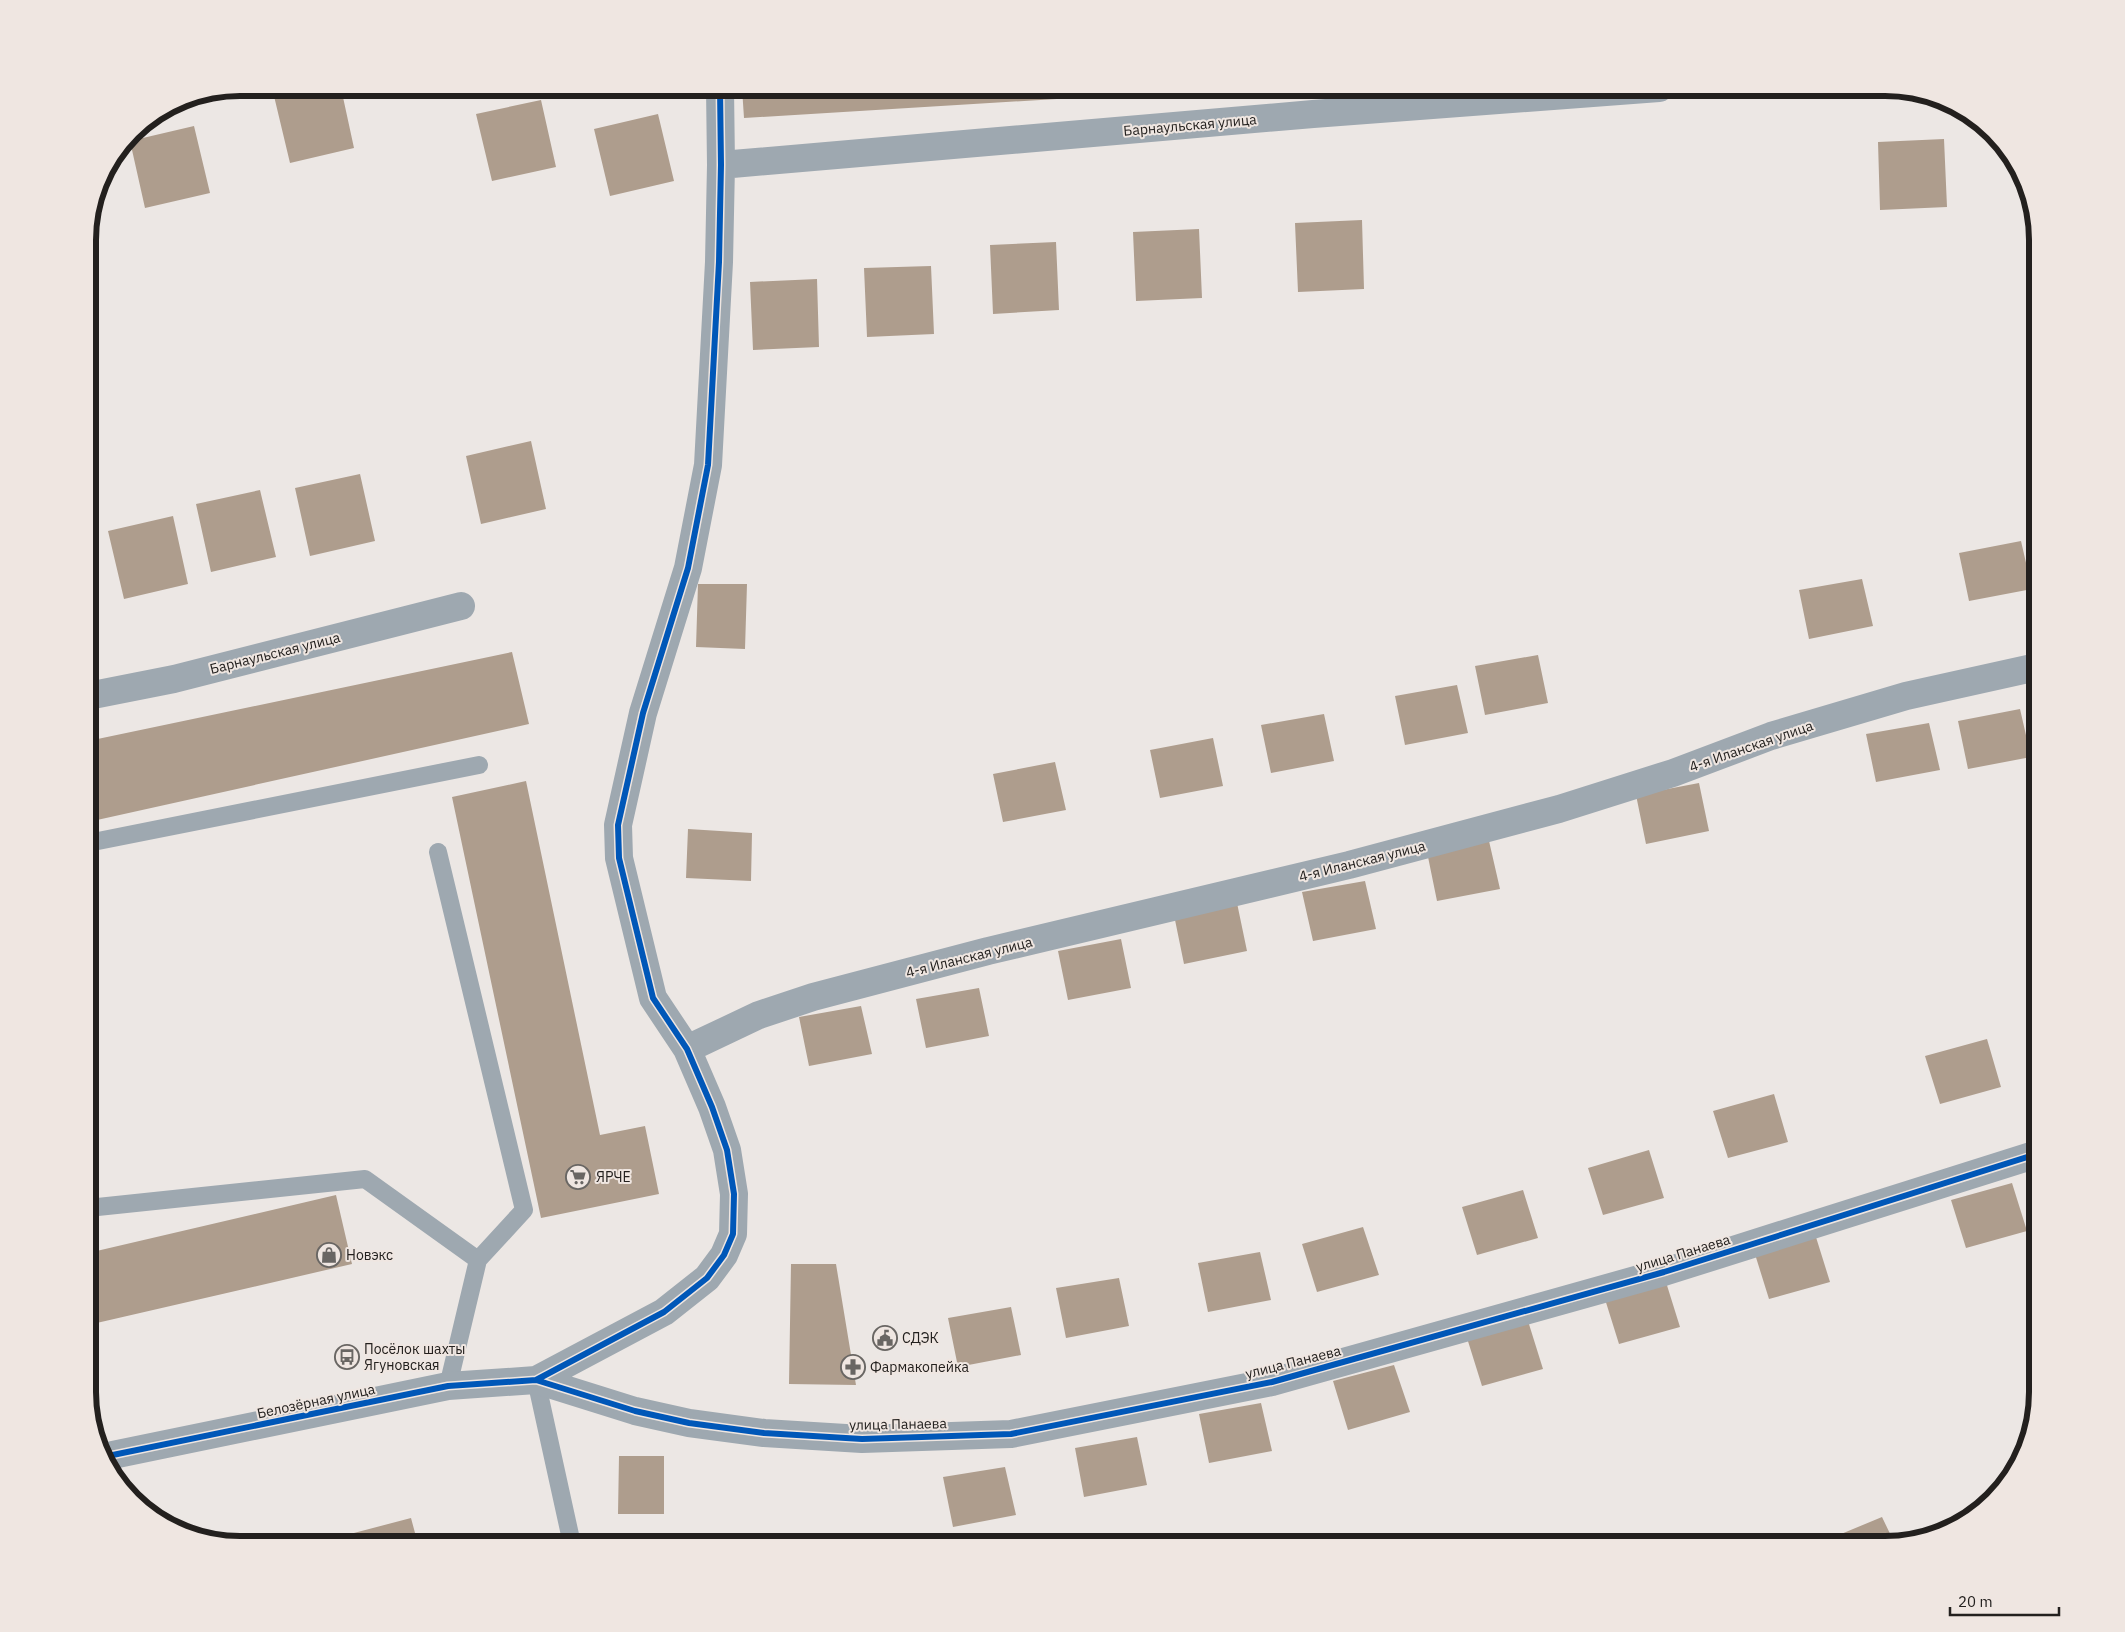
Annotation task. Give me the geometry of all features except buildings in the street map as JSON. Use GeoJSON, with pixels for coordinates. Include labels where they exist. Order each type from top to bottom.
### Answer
{"type":"FeatureCollection","features":[{"type":"Feature","properties":{"kind":"street","name":"Барнаульская улица"},"geometry":{"type":"LineString","coordinates":[[722,165],[1313,114],[1550,96]]}},
{"type":"Feature","properties":{"kind":"street"},"geometry":{"type":"LineString","coordinates":[[536,1380],[664,1312],[706,1278],[724,1255],[733,1234],[734,1194],[727,1150],[712,1107],[687,1049],[653,998],[620,858],[618,825],[643,713],[688,568],[708,465],[719,262],[722,165],[720,97]]}},
{"type":"Feature","properties":{"kind":"street","name":"Барнаульская улица"},"geometry":{"type":"LineString","coordinates":[[97,694],[174,679],[461,606]]}},
{"type":"Feature","properties":{"kind":"street","name":"4-я Иланская улица"},"geometry":{"type":"LineString","coordinates":[[687,1049],[759,1015],[813,997],[988,952],[1349,865],[1549,812],[1673,773],[1772,736],[1898,699],[2029,669]]}},
{"type":"Feature","properties":{"kind":"street","name":"улица Панаева"},"geometry":{"type":"LineString","coordinates":[[536,1380],[636,1411],[689,1424],[764,1433],[862,1439],[1011,1434],[1272,1382],[1664,1272],[2029,1157]]}},
{"type":"Feature","properties":{"kind":"street","name":"Белозёрная улица"},"geometry":{"type":"LineString","coordinates":[[111,1455],[448,1386],[536,1380]]}},
{"type":"Feature","properties":{"kind":"lane"},"geometry":{"type":"LineString","coordinates":[[97,841],[478,765]]}},
{"type":"Feature","properties":{"kind":"lane"},"geometry":{"type":"LineString","coordinates":[[438,852],[524,1210],[478,1260],[448,1386]]}},
{"type":"Feature","properties":{"kind":"lane"},"geometry":{"type":"LineString","coordinates":[[97,1207],[365,1178],[478,1260]]}},
{"type":"Feature","properties":{"kind":"lane"},"geometry":{"type":"LineString","coordinates":[[536,1380],[570,1536]]}},
{"type":"Feature","properties":{"kind":"cycle path"},"geometry":{"type":"LineString","coordinates":[[536,1380],[664,1312],[707,1278],[724,1255],[733,1234],[734,1194],[727,1150],[712,1107],[687,1049],[653,998],[619,858],[618,825],[643,713],[688,568],[708,465],[719,262],[720,97]]}},
{"type":"Feature","properties":{"kind":"cycle path"},"geometry":{"type":"LineString","coordinates":[[111,1455],[448,1386],[536,1380],[635,1411],[689,1423],[764,1433],[862,1439],[1011,1434],[1272,1382],[1664,1272],[2029,1157]]}},
{"type":"Feature","properties":{"kind":"place","name":"ЯРЧЕ"},"geometry":{"type":"Point","coordinates":[578,1177]}},
{"type":"Feature","properties":{"kind":"place","name":"Новэкс"},"geometry":{"type":"Point","coordinates":[329,1255]}},
{"type":"Feature","properties":{"kind":"place","name":"СДЭК"},"geometry":{"type":"Point","coordinates":[885,1338]}},
{"type":"Feature","properties":{"kind":"place","name":"Посёлок шахты Ягуновская"},"geometry":{"type":"Point","coordinates":[347,1357]}},
{"type":"Feature","properties":{"kind":"place","name":"Фармакопейка"},"geometry":{"type":"Point","coordinates":[853,1367]}}]}
